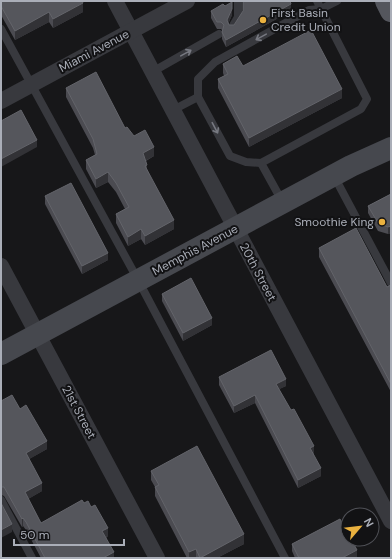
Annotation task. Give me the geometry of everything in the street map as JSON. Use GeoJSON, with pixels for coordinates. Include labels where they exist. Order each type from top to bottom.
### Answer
{"type":"FeatureCollection","features":[{"type":"Feature","properties":{"kind":"main road"},"geometry":{"type":"LineString","coordinates":[[386,1],[391,11]]}},
{"type":"Feature","properties":{"kind":"street","name":"20th Street"},"geometry":{"type":"LineString","coordinates":[[114,1],[391,521]]}},
{"type":"Feature","properties":{"kind":"street","name":"Miami Avenue"},"geometry":{"type":"LineString","coordinates":[[1,101],[187,1]]}},
{"type":"Feature","properties":{"kind":"street","name":"Memphis Avenue"},"geometry":{"type":"LineString","coordinates":[[1,354],[334,175],[391,148]]}},
{"type":"Feature","properties":{"kind":"street","name":"21st Street"},"geometry":{"type":"LineString","coordinates":[[1,266],[156,558]]}},
{"type":"Feature","properties":{"kind":"lane"},"geometry":{"type":"LineString","coordinates":[[232,27],[238,17],[238,1]]}},
{"type":"Feature","properties":{"kind":"lane"},"geometry":{"type":"LineString","coordinates":[[317,1],[321,9],[367,99],[361,109],[261,163],[246,162],[230,156],[198,97],[198,79],[215,62],[309,10],[321,9],[337,1]]}},
{"type":"Feature","properties":{"kind":"lane"},"geometry":{"type":"LineString","coordinates":[[1,29],[138,280],[285,558]]}},
{"type":"Feature","properties":{"kind":"lane"},"geometry":{"type":"LineString","coordinates":[[152,72],[219,34]]}},
{"type":"Feature","properties":{"kind":"lane"},"geometry":{"type":"LineString","coordinates":[[173,110],[198,97]]}},
{"type":"Feature","properties":{"kind":"lane"},"geometry":{"type":"LineString","coordinates":[[261,163],[283,203]]}},
{"type":"Feature","properties":{"kind":"lane"},"geometry":{"type":"LineString","coordinates":[[334,175],[391,283]]}},
{"type":"Feature","properties":{"kind":"lane"},"geometry":{"type":"LineString","coordinates":[[1,500],[32,558]]}},
{"type":"Feature","properties":{"kind":"building"},"geometry":{"type":"Polygon","coordinates":[[[1,1],[82,1],[83,3],[53,19],[49,12],[15,31],[1,6],[1,1]]]}},
{"type":"Feature","properties":{"kind":"building"},"geometry":{"type":"Polygon","coordinates":[[[243,1],[290,1],[291,4],[226,40],[222,32],[224,25],[221,22],[217,22],[211,11],[223,4],[225,6],[232,2],[232,9],[227,20],[229,25],[234,25],[243,11],[243,1]]]}},
{"type":"Feature","properties":{"kind":"building"},"geometry":{"type":"Polygon","coordinates":[[[311,30],[342,89],[249,138],[218,79],[228,74],[223,64],[237,56],[243,66],[311,30]]]}},
{"type":"Feature","properties":{"kind":"building"},"geometry":{"type":"Polygon","coordinates":[[[96,72],[125,128],[127,127],[134,136],[145,130],[154,147],[143,153],[147,165],[145,166],[174,220],[145,236],[141,229],[128,237],[116,214],[129,207],[116,183],[108,172],[96,179],[86,160],[97,154],[93,139],[66,88],[96,72]]]}},
{"type":"Feature","properties":{"kind":"building"},"geometry":{"type":"Polygon","coordinates":[[[21,110],[37,140],[1,159],[1,121],[21,110]]]}},
{"type":"Feature","properties":{"kind":"building"},"geometry":{"type":"Polygon","coordinates":[[[71,183],[108,253],[82,266],[45,196],[71,183]]]}},
{"type":"Feature","properties":{"kind":"building","name":"Smoothie King"},"geometry":{"type":"Polygon","coordinates":[[[391,194],[391,226],[388,227],[378,223],[368,206],[391,194]]]}},
{"type":"Feature","properties":{"kind":"building"},"geometry":{"type":"Polygon","coordinates":[[[356,228],[387,287],[391,285],[391,384],[319,248],[356,228]]]}},
{"type":"Feature","properties":{"kind":"building"},"geometry":{"type":"Polygon","coordinates":[[[191,278],[212,318],[183,333],[162,294],[191,278]]]}},
{"type":"Feature","properties":{"kind":"building"},"geometry":{"type":"Polygon","coordinates":[[[271,350],[286,379],[276,384],[291,410],[294,409],[314,446],[310,448],[321,468],[298,480],[255,395],[234,406],[219,377],[271,350]]]}},
{"type":"Feature","properties":{"kind":"building"},"geometry":{"type":"Polygon","coordinates":[[[12,395],[20,409],[26,405],[47,441],[26,453],[42,483],[25,492],[41,523],[82,500],[84,503],[88,501],[91,507],[95,505],[108,528],[102,531],[114,552],[103,558],[45,558],[26,522],[23,518],[22,519],[4,487],[1,487],[1,401],[12,395]]]}},
{"type":"Feature","properties":{"kind":"building"},"geometry":{"type":"Polygon","coordinates":[[[197,446],[244,534],[200,558],[196,549],[189,552],[155,487],[159,485],[151,471],[197,446]]]}},
{"type":"Feature","properties":{"kind":"building"},"geometry":{"type":"Polygon","coordinates":[[[1,503],[12,524],[1,530],[1,503]]]}},
{"type":"Feature","properties":{"kind":"building"},"geometry":{"type":"Polygon","coordinates":[[[340,519],[340,547],[355,547],[357,550],[342,558],[299,558],[292,544],[340,519]]]}},
{"type":"Feature","properties":{"kind":"place","name":"First Basin Credit Union"},"geometry":{"type":"Point","coordinates":[263,20]}},
{"type":"Feature","properties":{"kind":"place","name":"Smoothie King"},"geometry":{"type":"Point","coordinates":[382,222]}}]}
